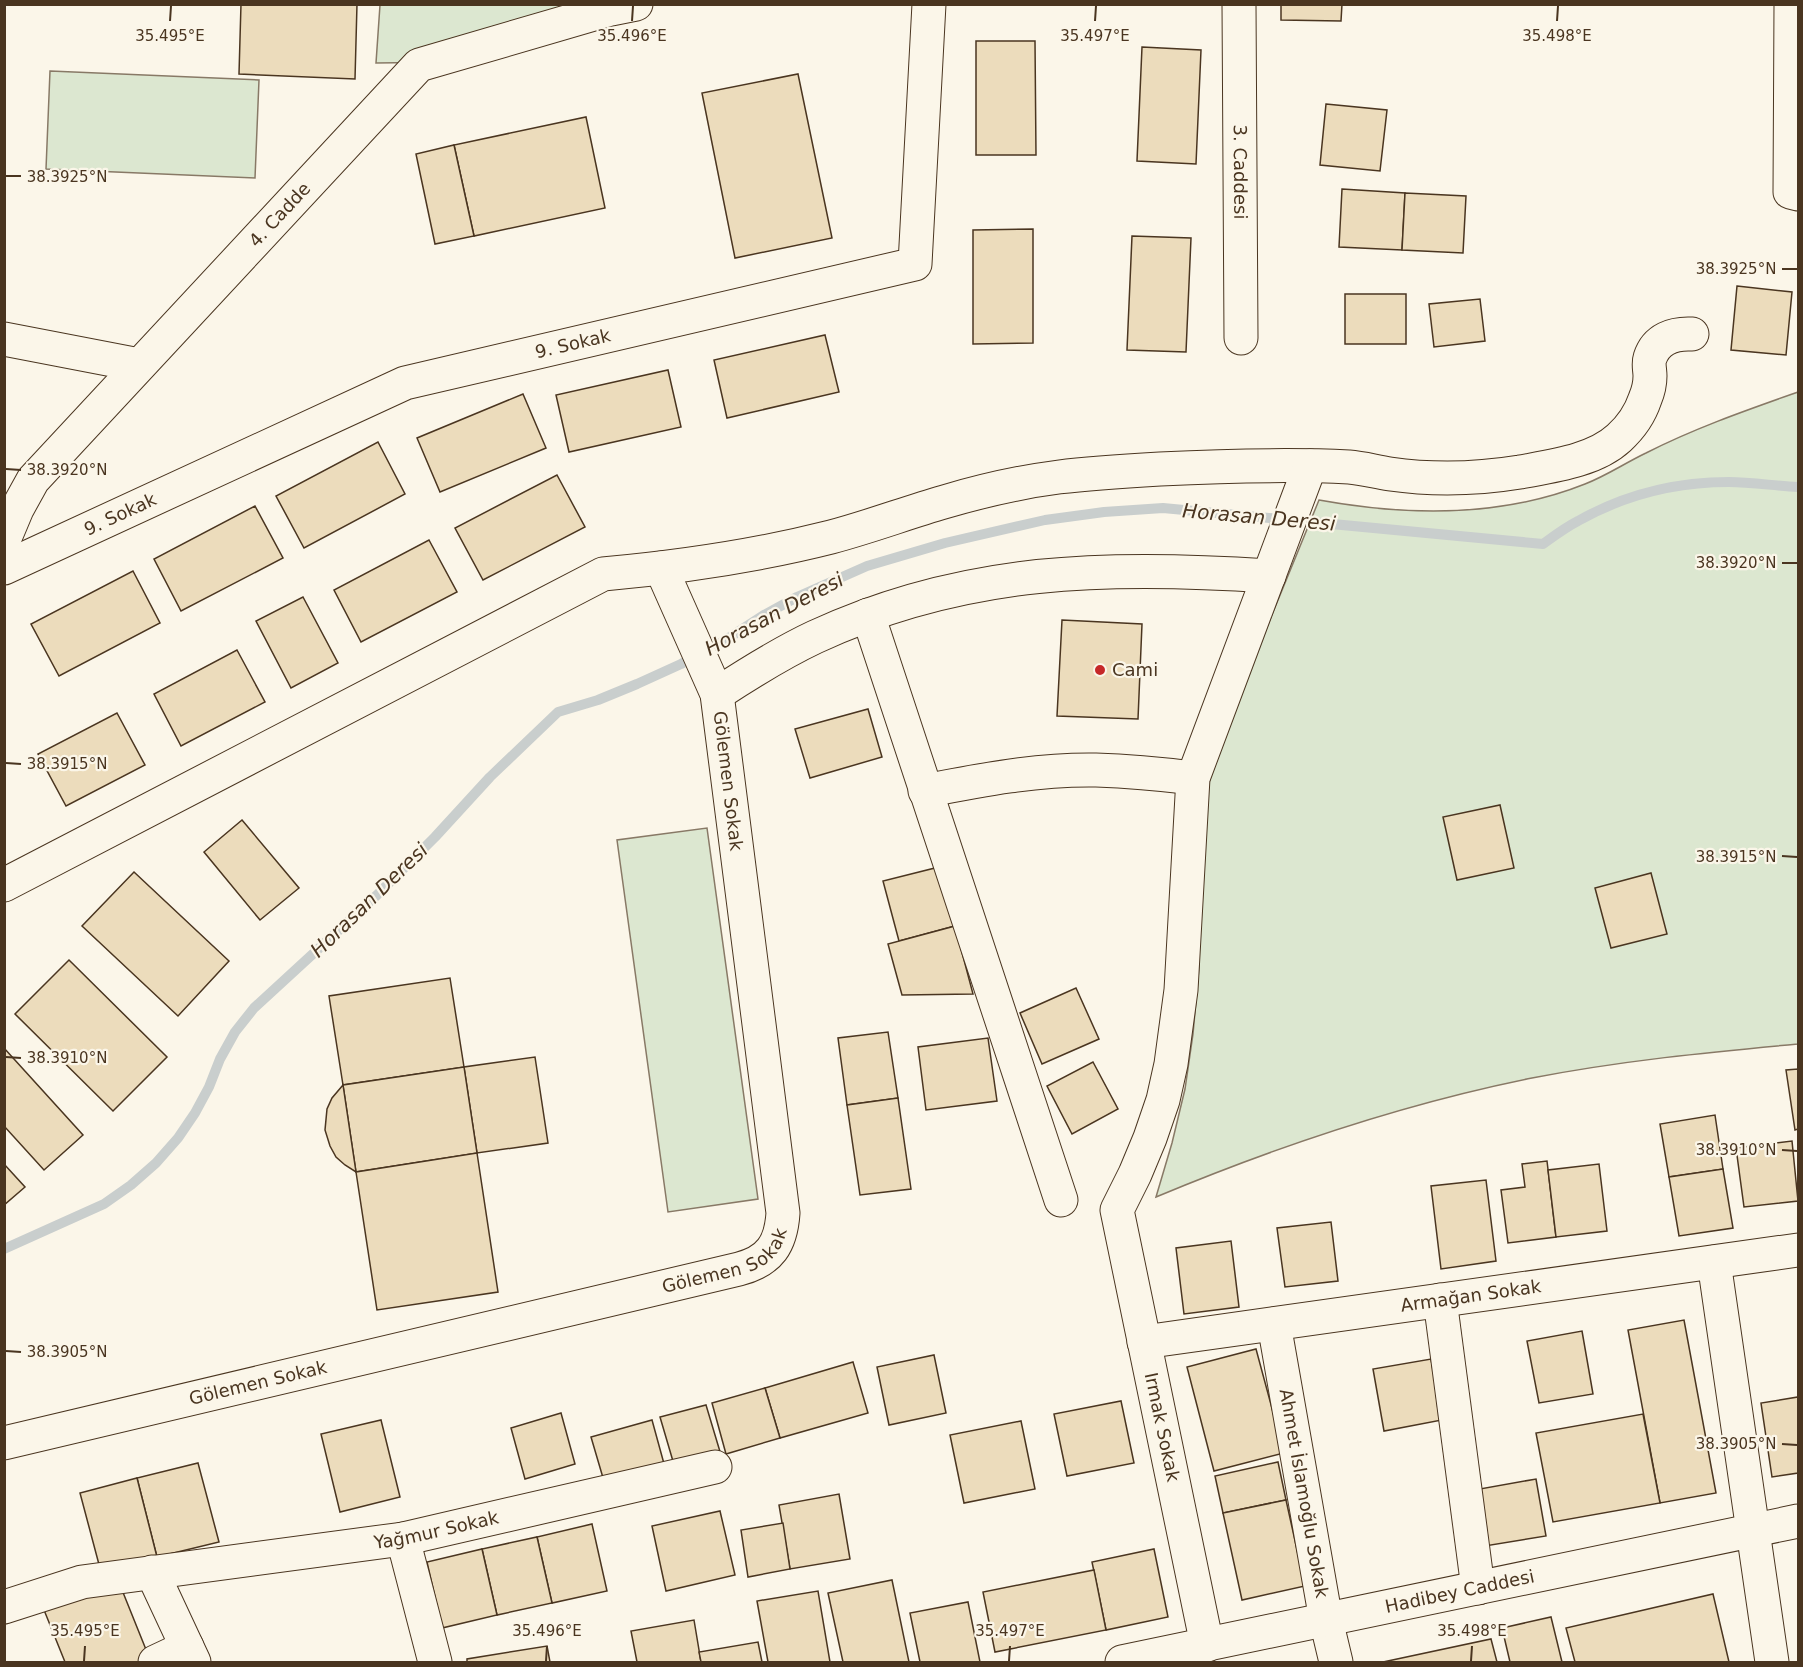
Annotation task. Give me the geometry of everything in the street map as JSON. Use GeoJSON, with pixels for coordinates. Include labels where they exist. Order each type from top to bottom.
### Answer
{"type":"FeatureCollection","features":[{"type":"Feature","properties":{"kind":"street","name":"9. Sokak"},"geometry":{"type":"LineString","coordinates":[[4,568],[405,383],[915,264],[929,4]]}},
{"type":"Feature","properties":{"kind":"street","name":"3. Caddesi"},"geometry":{"type":"LineString","coordinates":[[1239,4],[1241,339]]}},
{"type":"Feature","properties":{"kind":"street"},"geometry":{"type":"LineString","coordinates":[[1791,4],[1790,192],[1798,194]]}},
{"type":"Feature","properties":{"kind":"street","name":"4. Cadde"},"geometry":{"type":"LineString","coordinates":[[4,540],[33,480],[419,65],[620,6]]}},
{"type":"Feature","properties":{"kind":"street"},"geometry":{"type":"LineString","coordinates":[[4,885],[603,574],[661,568],[777,550],[866,527],[943,502],[1058,477],[1195,467],[1310,466],[1353,467],[1391,474],[1430,477],[1470,477],[1509,474],[1549,467],[1588,456],[1603,450],[1617,440],[1638,416],[1646,397],[1650,378],[1650,359],[1656,347],[1666,338],[1678,333],[1692,334]]}},
{"type":"Feature","properties":{"kind":"street"},"geometry":{"type":"LineString","coordinates":[[4,339],[139,365]]}},
{"type":"Feature","properties":{"kind":"street"},"geometry":{"type":"LineString","coordinates":[[925,791],[984,779],[1044,772],[1094,770],[1143,772],[1193,778],[1310,466]]}},
{"type":"Feature","properties":{"kind":"street","name":"Gölemen Sokak"},"geometry":{"type":"LineString","coordinates":[[4,1443],[739,1269],[760,1261],[769,1254],[782,1228],[783,1213],[717,694],[661,568]]}},
{"type":"Feature","properties":{"kind":"street"},"geometry":{"type":"LineString","coordinates":[[717,694],[765,663],[815,637],[868,615],[968,586],[1071,573],[1137,570],[1269,576]]}},
{"type":"Feature","properties":{"kind":"street"},"geometry":{"type":"LineString","coordinates":[[868,615],[1061,1200]]}},
{"type":"Feature","properties":{"kind":"street","name":"Irmak Sokak"},"geometry":{"type":"LineString","coordinates":[[1193,778],[1181,990],[1172,1064],[1150,1138],[1117,1210],[1207,1645]]}},
{"type":"Feature","properties":{"kind":"street","name":"Armağan Sokak"},"geometry":{"type":"LineString","coordinates":[[1144,1342],[1798,1250]]}},
{"type":"Feature","properties":{"kind":"street"},"geometry":{"type":"LineString","coordinates":[[1714,1262],[1772,1662]]}},
{"type":"Feature","properties":{"kind":"street"},"geometry":{"type":"LineString","coordinates":[[1440,1300],[1478,1588]]}},
{"type":"Feature","properties":{"kind":"street","name":"Ahmet İslamoğlu Sokak"},"geometry":{"type":"LineString","coordinates":[[1274,1324],[1326,1620],[1336,1662]]}},
{"type":"Feature","properties":{"kind":"street","name":"Yağmur Sokak"},"geometry":{"type":"LineString","coordinates":[[4,1607],[82,1582],[403,1539],[715,1467]]}},
{"type":"Feature","properties":{"kind":"street","name":"Hadibey Caddesi"},"geometry":{"type":"LineString","coordinates":[[1122,1662],[1798,1521]]}},
{"type":"Feature","properties":{"kind":"street"},"geometry":{"type":"LineString","coordinates":[[403,1539],[435,1662]]}},
{"type":"Feature","properties":{"kind":"street"},"geometry":{"type":"LineString","coordinates":[[152,1572],[191,1655],[155,1662]]}},
{"type":"Feature","properties":{"kind":"green space"},"geometry":{"type":"Polygon","coordinates":[[[380,5],[612,5],[454,62],[376,63],[380,5]]]}},
{"type":"Feature","properties":{"kind":"green space"},"geometry":{"type":"Polygon","coordinates":[[[50,71],[259,80],[255,178],[46,169],[50,71]]]}},
{"type":"Feature","properties":{"kind":"green space"},"geometry":{"type":"Polygon","coordinates":[[[1798,392],[1798,1044],[1631,1062],[1484,1088],[1341,1128],[1156,1197],[1185,1089],[1193,1034],[1199,967],[1199,858],[1210,775],[1255,656],[1319,500],[1419,511],[1453,511],[1520,503],[1585,484],[1683,435],[1798,392]]]}},
{"type":"Feature","properties":{"kind":"green space"},"geometry":{"type":"Polygon","coordinates":[[[707,828],[758,1199],[668,1212],[617,840],[707,828]]]}},
{"type":"Feature","properties":{"kind":"building"},"geometry":{"type":"Polygon","coordinates":[[[241,4],[357,4],[355,79],[239,74],[241,4]]]}},
{"type":"Feature","properties":{"kind":"building"},"geometry":{"type":"Polygon","coordinates":[[[1281,4],[1342,4],[1341,21],[1281,20],[1281,4]]]}},
{"type":"Feature","properties":{"kind":"building"},"geometry":{"type":"Polygon","coordinates":[[[976,41],[1035,41],[1036,155],[976,155],[976,41]]]}},
{"type":"Feature","properties":{"kind":"building"},"geometry":{"type":"Polygon","coordinates":[[[1142,47],[1201,50],[1196,164],[1137,161],[1142,47]]]}},
{"type":"Feature","properties":{"kind":"building"},"geometry":{"type":"Polygon","coordinates":[[[798,74],[832,238],[735,258],[702,93],[798,74]]]}},
{"type":"Feature","properties":{"kind":"building"},"geometry":{"type":"Polygon","coordinates":[[[1326,104],[1387,110],[1380,171],[1320,165],[1326,104]]]}},
{"type":"Feature","properties":{"kind":"building"},"geometry":{"type":"Polygon","coordinates":[[[586,117],[605,208],[474,236],[454,145],[586,117]]]}},
{"type":"Feature","properties":{"kind":"building"},"geometry":{"type":"Polygon","coordinates":[[[454,145],[474,236],[435,244],[416,154],[454,145]]]}},
{"type":"Feature","properties":{"kind":"building"},"geometry":{"type":"Polygon","coordinates":[[[1342,189],[1405,193],[1402,250],[1339,247],[1342,189]]]}},
{"type":"Feature","properties":{"kind":"building"},"geometry":{"type":"Polygon","coordinates":[[[1405,193],[1466,196],[1463,253],[1402,250],[1405,193]]]}},
{"type":"Feature","properties":{"kind":"building"},"geometry":{"type":"Polygon","coordinates":[[[1033,229],[1033,343],[973,344],[973,230],[1033,229]]]}},
{"type":"Feature","properties":{"kind":"building"},"geometry":{"type":"Polygon","coordinates":[[[1132,236],[1191,238],[1186,352],[1127,350],[1132,236]]]}},
{"type":"Feature","properties":{"kind":"building"},"geometry":{"type":"Polygon","coordinates":[[[1737,286],[1792,292],[1786,355],[1731,350],[1737,286]]]}},
{"type":"Feature","properties":{"kind":"building"},"geometry":{"type":"Polygon","coordinates":[[[1345,294],[1406,294],[1406,344],[1345,344],[1345,294]]]}},
{"type":"Feature","properties":{"kind":"building"},"geometry":{"type":"Polygon","coordinates":[[[1480,299],[1485,341],[1434,347],[1429,304],[1480,299]]]}},
{"type":"Feature","properties":{"kind":"building"},"geometry":{"type":"Polygon","coordinates":[[[825,335],[839,392],[727,418],[714,360],[825,335]]]}},
{"type":"Feature","properties":{"kind":"building"},"geometry":{"type":"Polygon","coordinates":[[[668,370],[681,427],[569,452],[556,395],[668,370]]]}},
{"type":"Feature","properties":{"kind":"building"},"geometry":{"type":"Polygon","coordinates":[[[523,394],[546,448],[440,492],[417,438],[523,394]]]}},
{"type":"Feature","properties":{"kind":"building"},"geometry":{"type":"Polygon","coordinates":[[[378,442],[405,494],[304,548],[276,496],[378,442]]]}},
{"type":"Feature","properties":{"kind":"building"},"geometry":{"type":"Polygon","coordinates":[[[557,475],[585,527],[483,580],[455,528],[557,475]]]}},
{"type":"Feature","properties":{"kind":"building"},"geometry":{"type":"Polygon","coordinates":[[[255,506],[283,558],[181,611],[154,559],[255,506]]]}},
{"type":"Feature","properties":{"kind":"building"},"geometry":{"type":"Polygon","coordinates":[[[429,540],[457,592],[361,642],[334,590],[429,540]]]}},
{"type":"Feature","properties":{"kind":"building"},"geometry":{"type":"Polygon","coordinates":[[[133,571],[160,623],[59,676],[31,624],[133,571]]]}},
{"type":"Feature","properties":{"kind":"building"},"geometry":{"type":"Polygon","coordinates":[[[303,597],[338,663],[291,688],[256,621],[303,597]]]}},
{"type":"Feature","properties":{"kind":"building","name":"Cami"},"geometry":{"type":"Polygon","coordinates":[[[1062,620],[1142,624],[1138,719],[1057,716],[1062,620]]]}},
{"type":"Feature","properties":{"kind":"building"},"geometry":{"type":"Polygon","coordinates":[[[237,650],[265,702],[181,746],[154,694],[237,650]]]}},
{"type":"Feature","properties":{"kind":"building"},"geometry":{"type":"Polygon","coordinates":[[[868,709],[882,757],[810,778],[795,729],[868,709]]]}},
{"type":"Feature","properties":{"kind":"building"},"geometry":{"type":"Polygon","coordinates":[[[117,713],[145,765],[66,806],[38,754],[117,713]]]}},
{"type":"Feature","properties":{"kind":"building"},"geometry":{"type":"Polygon","coordinates":[[[1500,805],[1514,868],[1457,880],[1443,817],[1500,805]]]}},
{"type":"Feature","properties":{"kind":"building"},"geometry":{"type":"Polygon","coordinates":[[[242,820],[299,888],[260,920],[204,852],[242,820]]]}},
{"type":"Feature","properties":{"kind":"building"},"geometry":{"type":"Polygon","coordinates":[[[939,867],[955,926],[899,941],[883,881],[939,867]]]}},
{"type":"Feature","properties":{"kind":"building"},"geometry":{"type":"Polygon","coordinates":[[[134,872],[229,961],[178,1016],[82,926],[134,872]]]}},
{"type":"Feature","properties":{"kind":"building"},"geometry":{"type":"Polygon","coordinates":[[[1651,873],[1667,934],[1611,948],[1595,888],[1651,873]]]}},
{"type":"Feature","properties":{"kind":"building"},"geometry":{"type":"Polygon","coordinates":[[[955,926],[973,994],[902,995],[888,944],[955,926]]]}},
{"type":"Feature","properties":{"kind":"building"},"geometry":{"type":"Polygon","coordinates":[[[69,960],[167,1057],[113,1111],[15,1014],[69,960]]]}},
{"type":"Feature","properties":{"kind":"building"},"geometry":{"type":"Polygon","coordinates":[[[450,978],[464,1067],[343,1085],[329,996],[450,978]]]}},
{"type":"Feature","properties":{"kind":"building"},"geometry":{"type":"Polygon","coordinates":[[[1076,988],[1099,1039],[1042,1064],[1020,1013],[1076,988]]]}},
{"type":"Feature","properties":{"kind":"building"},"geometry":{"type":"Polygon","coordinates":[[[888,1032],[898,1098],[847,1105],[838,1038],[888,1032]]]}},
{"type":"Feature","properties":{"kind":"building"},"geometry":{"type":"Polygon","coordinates":[[[988,1038],[997,1101],[926,1110],[918,1047],[988,1038]]]}},
{"type":"Feature","properties":{"kind":"building"},"geometry":{"type":"Polygon","coordinates":[[[4,1048],[83,1135],[44,1170],[4,1126],[4,1048]]]}},
{"type":"Feature","properties":{"kind":"building"},"geometry":{"type":"Polygon","coordinates":[[[535,1057],[548,1143],[477,1153],[464,1067],[535,1057]]]}},
{"type":"Feature","properties":{"kind":"building"},"geometry":{"type":"Polygon","coordinates":[[[1093,1062],[1118,1109],[1072,1134],[1047,1086],[1093,1062]]]}},
{"type":"Feature","properties":{"kind":"building"},"geometry":{"type":"Polygon","coordinates":[[[464,1067],[477,1153],[356,1172],[343,1085],[464,1067]]]}},
{"type":"Feature","properties":{"kind":"building"},"geometry":{"type":"Polygon","coordinates":[[[1798,1069],[1798,1129],[1795,1130],[1786,1070],[1798,1069]]]}},
{"type":"Feature","properties":{"kind":"building"},"geometry":{"type":"Polygon","coordinates":[[[343,1085],[356,1172],[336,1157],[325,1130],[327,1109],[332,1098],[343,1085]]]}},
{"type":"Feature","properties":{"kind":"building"},"geometry":{"type":"Polygon","coordinates":[[[898,1098],[911,1189],[860,1195],[847,1105],[898,1098]]]}},
{"type":"Feature","properties":{"kind":"building"},"geometry":{"type":"Polygon","coordinates":[[[1715,1115],[1723,1169],[1669,1177],[1660,1124],[1715,1115]]]}},
{"type":"Feature","properties":{"kind":"building"},"geometry":{"type":"Polygon","coordinates":[[[1792,1141],[1798,1201],[1744,1207],[1736,1148],[1792,1141]]]}},
{"type":"Feature","properties":{"kind":"building"},"geometry":{"type":"Polygon","coordinates":[[[477,1153],[498,1292],[377,1310],[356,1172],[477,1153]]]}},
{"type":"Feature","properties":{"kind":"building"},"geometry":{"type":"Polygon","coordinates":[[[1547,1161],[1556,1237],[1508,1243],[1501,1190],[1525,1187],[1522,1164],[1547,1161]]]}},
{"type":"Feature","properties":{"kind":"building"},"geometry":{"type":"Polygon","coordinates":[[[4,1164],[25,1187],[4,1205],[4,1164]]]}},
{"type":"Feature","properties":{"kind":"building"},"geometry":{"type":"Polygon","coordinates":[[[1599,1164],[1607,1231],[1556,1237],[1548,1170],[1599,1164]]]}},
{"type":"Feature","properties":{"kind":"building"},"geometry":{"type":"Polygon","coordinates":[[[1723,1169],[1733,1228],[1679,1236],[1669,1177],[1723,1169]]]}},
{"type":"Feature","properties":{"kind":"building"},"geometry":{"type":"Polygon","coordinates":[[[1486,1180],[1496,1261],[1441,1269],[1431,1186],[1486,1180]]]}},
{"type":"Feature","properties":{"kind":"building"},"geometry":{"type":"Polygon","coordinates":[[[1331,1222],[1338,1281],[1285,1287],[1277,1228],[1331,1222]]]}},
{"type":"Feature","properties":{"kind":"building"},"geometry":{"type":"Polygon","coordinates":[[[1231,1241],[1239,1307],[1184,1314],[1176,1248],[1231,1241]]]}},
{"type":"Feature","properties":{"kind":"building"},"geometry":{"type":"Polygon","coordinates":[[[1684,1320],[1716,1493],[1660,1503],[1628,1330],[1684,1320]]]}},
{"type":"Feature","properties":{"kind":"building"},"geometry":{"type":"Polygon","coordinates":[[[1582,1331],[1593,1394],[1539,1403],[1527,1341],[1582,1331]]]}},
{"type":"Feature","properties":{"kind":"building"},"geometry":{"type":"Polygon","coordinates":[[[1256,1349],[1284,1453],[1214,1471],[1187,1367],[1256,1349]]]}},
{"type":"Feature","properties":{"kind":"building"},"geometry":{"type":"Polygon","coordinates":[[[934,1355],[946,1413],[889,1425],[877,1367],[934,1355]]]}},
{"type":"Feature","properties":{"kind":"building"},"geometry":{"type":"Polygon","coordinates":[[[1431,1359],[1442,1420],[1384,1431],[1373,1369],[1431,1359]]]}},
{"type":"Feature","properties":{"kind":"building"},"geometry":{"type":"Polygon","coordinates":[[[853,1362],[868,1413],[780,1438],[765,1388],[853,1362]]]}},
{"type":"Feature","properties":{"kind":"building"},"geometry":{"type":"Polygon","coordinates":[[[765,1388],[780,1438],[726,1454],[712,1403],[765,1388]]]}},
{"type":"Feature","properties":{"kind":"building"},"geometry":{"type":"Polygon","coordinates":[[[1798,1397],[1798,1473],[1772,1477],[1761,1403],[1798,1397]]]}},
{"type":"Feature","properties":{"kind":"building"},"geometry":{"type":"Polygon","coordinates":[[[1121,1401],[1134,1463],[1067,1476],[1054,1414],[1121,1401]]]}},
{"type":"Feature","properties":{"kind":"building"},"geometry":{"type":"Polygon","coordinates":[[[706,1405],[721,1455],[675,1468],[660,1417],[706,1405]]]}},
{"type":"Feature","properties":{"kind":"building"},"geometry":{"type":"Polygon","coordinates":[[[561,1413],[575,1464],[525,1479],[511,1428],[561,1413]]]}},
{"type":"Feature","properties":{"kind":"building"},"geometry":{"type":"Polygon","coordinates":[[[1643,1414],[1660,1503],[1553,1522],[1536,1433],[1643,1414]]]}},
{"type":"Feature","properties":{"kind":"building"},"geometry":{"type":"Polygon","coordinates":[[[381,1420],[400,1497],[340,1512],[321,1434],[381,1420]]]}},
{"type":"Feature","properties":{"kind":"building"},"geometry":{"type":"Polygon","coordinates":[[[652,1420],[666,1471],[606,1488],[591,1437],[652,1420]]]}},
{"type":"Feature","properties":{"kind":"building"},"geometry":{"type":"Polygon","coordinates":[[[1021,1421],[1035,1489],[964,1503],[950,1435],[1021,1421]]]}},
{"type":"Feature","properties":{"kind":"building"},"geometry":{"type":"Polygon","coordinates":[[[1278,1462],[1286,1500],[1223,1513],[1215,1476],[1278,1462]]]}},
{"type":"Feature","properties":{"kind":"building"},"geometry":{"type":"Polygon","coordinates":[[[198,1463],[219,1542],[157,1557],[137,1478],[198,1463]]]}},
{"type":"Feature","properties":{"kind":"building"},"geometry":{"type":"Polygon","coordinates":[[[137,1478],[157,1557],[101,1572],[80,1493],[137,1478]]]}},
{"type":"Feature","properties":{"kind":"building"},"geometry":{"type":"Polygon","coordinates":[[[1536,1479],[1546,1536],[1485,1546],[1474,1490],[1536,1479]]]}},
{"type":"Feature","properties":{"kind":"building"},"geometry":{"type":"Polygon","coordinates":[[[839,1494],[850,1559],[790,1569],[779,1505],[839,1494]]]}},
{"type":"Feature","properties":{"kind":"building"},"geometry":{"type":"Polygon","coordinates":[[[1286,1500],[1305,1586],[1242,1600],[1223,1513],[1286,1500]]]}},
{"type":"Feature","properties":{"kind":"building"},"geometry":{"type":"Polygon","coordinates":[[[720,1511],[735,1575],[666,1591],[652,1526],[720,1511]]]}},
{"type":"Feature","properties":{"kind":"building"},"geometry":{"type":"Polygon","coordinates":[[[783,1523],[790,1569],[748,1577],[741,1530],[783,1523]]]}},
{"type":"Feature","properties":{"kind":"building"},"geometry":{"type":"Polygon","coordinates":[[[592,1524],[607,1591],[552,1603],[537,1537],[592,1524]]]}},
{"type":"Feature","properties":{"kind":"building"},"geometry":{"type":"Polygon","coordinates":[[[537,1537],[552,1603],[497,1615],[482,1549],[537,1537]]]}},
{"type":"Feature","properties":{"kind":"building"},"geometry":{"type":"Polygon","coordinates":[[[482,1549],[497,1615],[442,1628],[427,1562],[482,1549]]]}},
{"type":"Feature","properties":{"kind":"building"},"geometry":{"type":"Polygon","coordinates":[[[1154,1549],[1168,1617],[1106,1630],[1092,1562],[1154,1549]]]}},
{"type":"Feature","properties":{"kind":"building"},"geometry":{"type":"Polygon","coordinates":[[[1094,1570],[1106,1630],[995,1652],[983,1592],[1094,1570]]]}},
{"type":"Feature","properties":{"kind":"building"},"geometry":{"type":"Polygon","coordinates":[[[118,1580],[151,1662],[65,1662],[44,1610],[118,1580]]]}},
{"type":"Feature","properties":{"kind":"building"},"geometry":{"type":"Polygon","coordinates":[[[892,1580],[909,1662],[843,1662],[828,1593],[892,1580]]]}},
{"type":"Feature","properties":{"kind":"building"},"geometry":{"type":"Polygon","coordinates":[[[818,1591],[830,1662],[768,1662],[757,1601],[818,1591]]]}},
{"type":"Feature","properties":{"kind":"building"},"geometry":{"type":"Polygon","coordinates":[[[1713,1594],[1729,1662],[1575,1662],[1566,1628],[1713,1594]]]}},
{"type":"Feature","properties":{"kind":"building"},"geometry":{"type":"Polygon","coordinates":[[[968,1602],[980,1662],[920,1662],[910,1613],[968,1602]]]}},
{"type":"Feature","properties":{"kind":"building"},"geometry":{"type":"Polygon","coordinates":[[[1551,1617],[1562,1662],[1510,1662],[1502,1628],[1551,1617]]]}},
{"type":"Feature","properties":{"kind":"building"},"geometry":{"type":"Polygon","coordinates":[[[694,1620],[701,1662],[637,1662],[631,1631],[694,1620]]]}},
{"type":"Feature","properties":{"kind":"building"},"geometry":{"type":"Polygon","coordinates":[[[1491,1639],[1497,1662],[1383,1662],[1491,1639]]]}},
{"type":"Feature","properties":{"kind":"building"},"geometry":{"type":"Polygon","coordinates":[[[758,1642],[762,1662],[701,1662],[699,1652],[758,1642]]]}},
{"type":"Feature","properties":{"kind":"building"},"geometry":{"type":"Polygon","coordinates":[[[547,1646],[550,1662],[467,1662],[467,1659],[547,1646]]]}},
{"type":"Feature","properties":{"kind":"waterway","name":"Horasan Deresi"},"geometry":{"type":"LineString","coordinates":[[4,1249],[104,1204],[156,1163],[178,1138],[195,1113],[235,1032],[254,1008],[377,895],[490,777],[558,712],[598,700],[681,664],[797,597],[867,566],[945,543],[1045,520],[1104,512],[1163,508],[1543,544],[1569,526],[1596,512],[1632,497],[1670,487],[1738,482],[1798,487]]}},
{"type":"Feature","properties":{"kind":"place","name":"Cami"},"geometry":{"type":"Point","coordinates":[1100,670]}}]}
